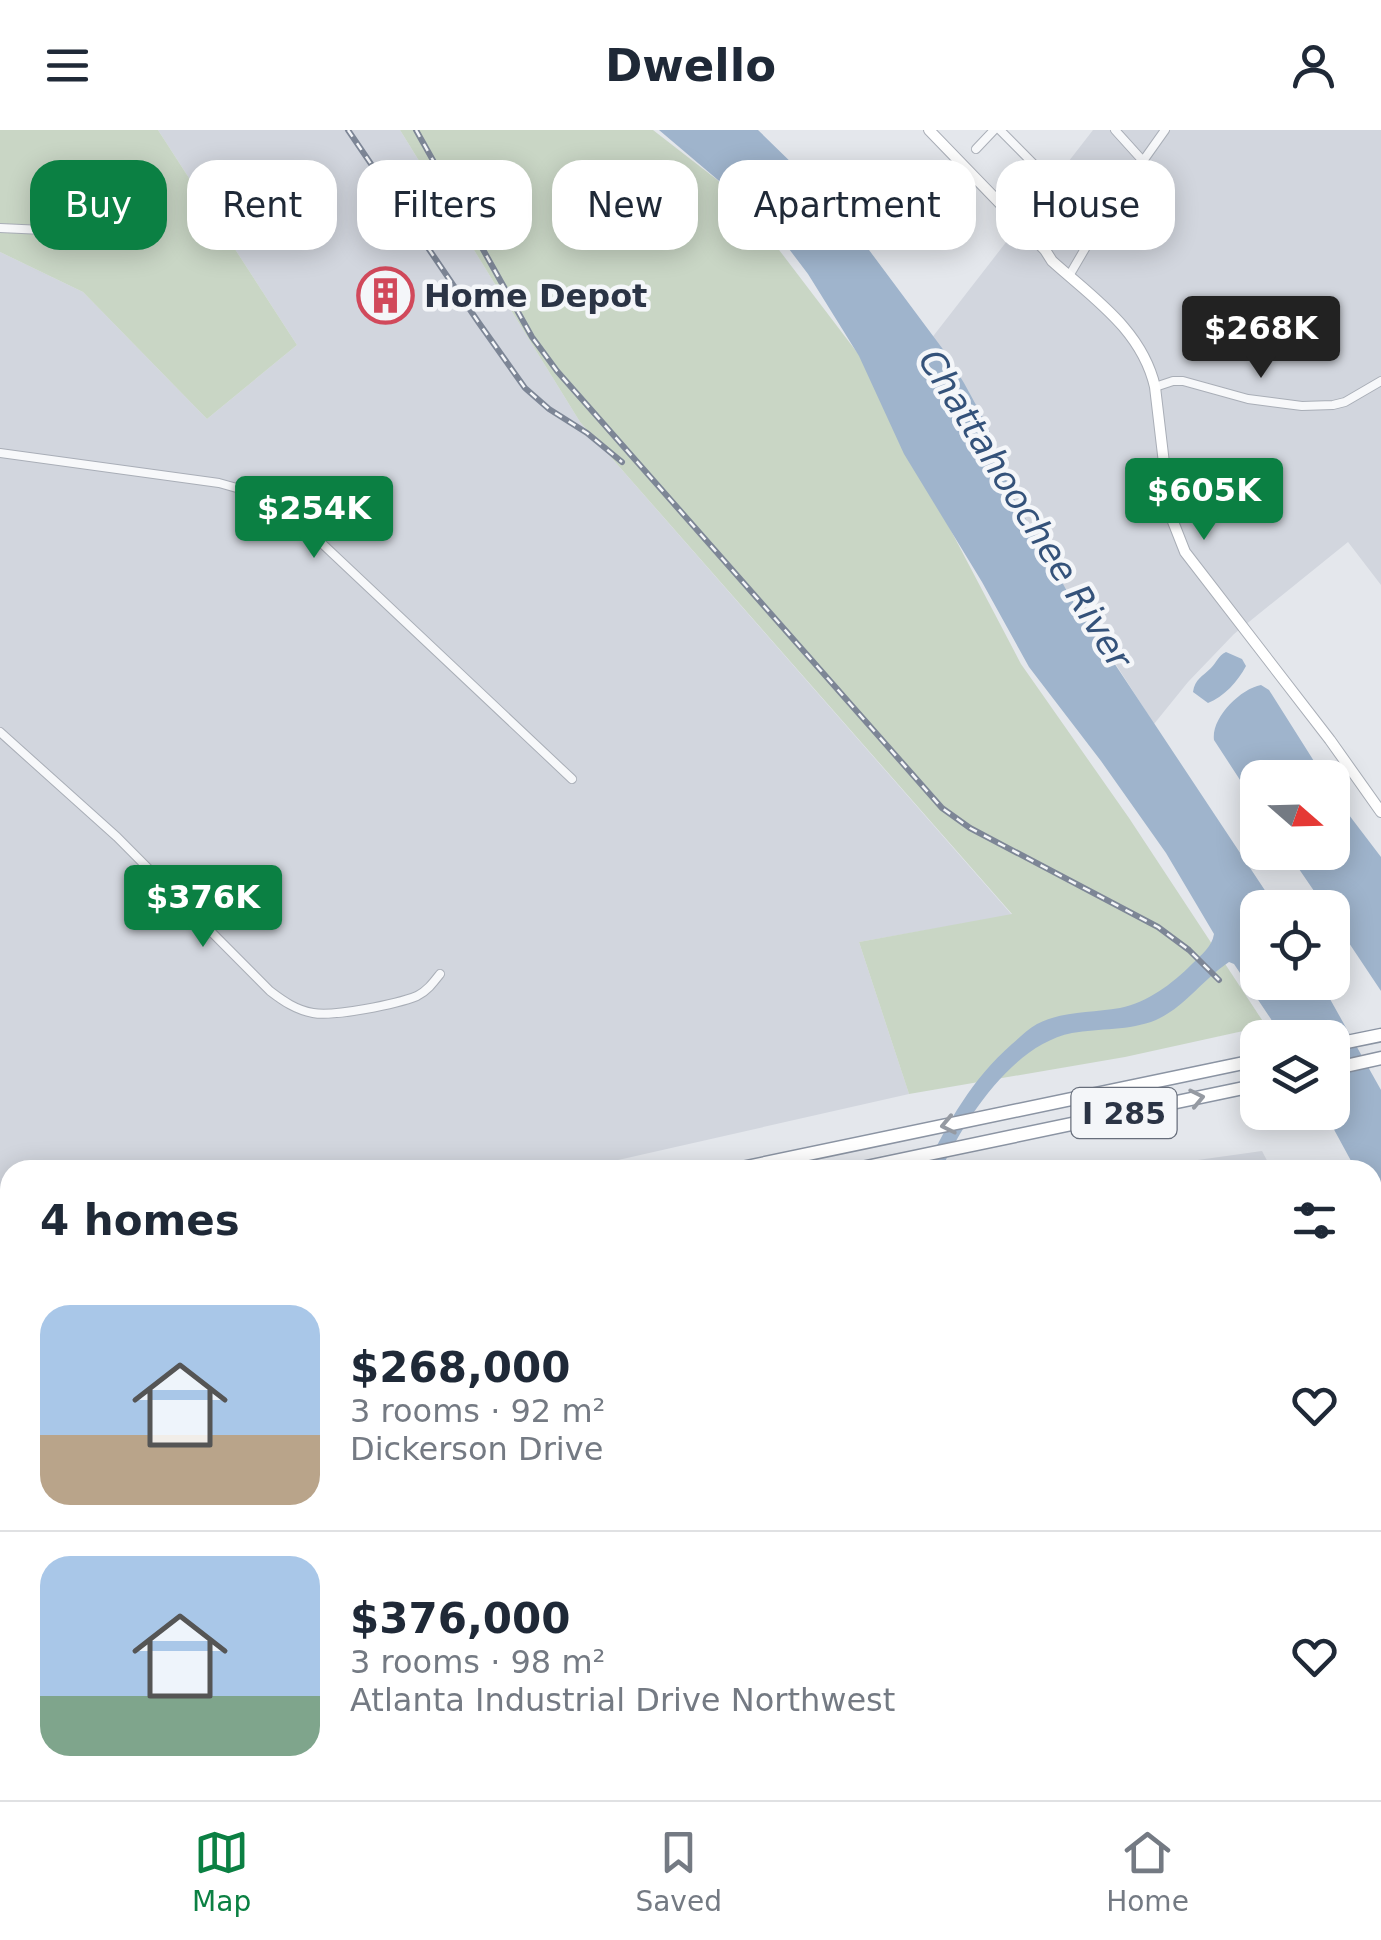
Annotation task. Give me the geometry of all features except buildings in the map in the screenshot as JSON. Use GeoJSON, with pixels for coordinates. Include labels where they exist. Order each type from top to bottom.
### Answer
{"type":"FeatureCollection","features":[{"type":"Feature","properties":{"kind":"highway"},"geometry":{"type":"LineString","coordinates":[[1350,1041],[1381,1035]]}},
{"type":"Feature","properties":{"kind":"highway"},"geometry":{"type":"LineString","coordinates":[[1350,1064],[1381,1058]]}},
{"type":"Feature","properties":{"kind":"highway","name":"I 285"},"geometry":{"type":"LineString","coordinates":[[781,1160],[1240,1063]]}},
{"type":"Feature","properties":{"kind":"highway","name":"I 285"},"geometry":{"type":"LineString","coordinates":[[899,1160],[1240,1088]]}},
{"type":"Feature","properties":{"kind":"street"},"geometry":{"type":"LineString","coordinates":[[929,130],[1052,261],[1118,318],[1136,340],[1151,369],[1170,514],[1186,552],[1380,808]]}},
{"type":"Feature","properties":{"kind":"street"},"geometry":{"type":"LineString","coordinates":[[976,149],[997,130],[1028,160]]}},
{"type":"Feature","properties":{"kind":"street"},"geometry":{"type":"LineString","coordinates":[[1115,130],[1143,160],[1165,130]]}},
{"type":"Feature","properties":{"kind":"street"},"geometry":{"type":"LineString","coordinates":[[0,228],[30,229]]}},
{"type":"Feature","properties":{"kind":"street"},"geometry":{"type":"LineString","coordinates":[[1069,276],[1085,250]]}},
{"type":"Feature","properties":{"kind":"street"},"geometry":{"type":"LineString","coordinates":[[1155,387],[1183,381],[1248,398],[1320,406],[1344,402],[1381,380]]}},
{"type":"Feature","properties":{"kind":"street"},"geometry":{"type":"LineString","coordinates":[[0,453],[219,482],[248,490],[278,505],[572,780]]}},
{"type":"Feature","properties":{"kind":"street"},"geometry":{"type":"LineString","coordinates":[[0,732],[117,837],[284,1002],[312,1013],[343,1013],[416,996],[440,974]]}},
{"type":"Feature","properties":{"kind":"shaded area"},"geometry":{"type":"Polygon","coordinates":[[[158,130],[400,130],[418,160],[357,160],[357,250],[474,250],[580,422],[1012,915],[859,942],[909,1094],[618,1160],[0,1160],[0,252],[83,292],[207,419],[297,345],[236,250],[337,250],[337,160],[187,160],[187,175],[158,130]]]}},
{"type":"Feature","properties":{"kind":"shaded area"},"geometry":{"type":"Polygon","coordinates":[[[1093,130],[1381,130],[1381,585],[1348,542],[1234,634],[1154,724],[1029,537],[931,339],[1000,250],[1175,250],[1175,160],[1070,160],[1093,130]]]}},
{"type":"Feature","properties":{"kind":"shaded area"},"geometry":{"type":"Polygon","coordinates":[[[1262,1151],[1267,1160],[1198,1160],[1262,1151]]]}},
{"type":"Feature","properties":{"kind":"green space"},"geometry":{"type":"Polygon","coordinates":[[[0,130],[158,130],[187,175],[187,250],[236,250],[297,345],[207,419],[83,292],[0,252],[0,130]]]}},
{"type":"Feature","properties":{"kind":"green space"},"geometry":{"type":"Polygon","coordinates":[[[400,130],[653,130],[692,160],[552,160],[552,250],[698,250],[698,165],[718,180],[718,250],[779,250],[869,368],[1021,664],[1240,987],[1240,1000],[1249,1000],[1262,1020],[1240,1020],[1240,1032],[1125,1057],[909,1094],[859,942],[1012,914],[580,422],[474,250],[532,250],[532,160],[418,160],[400,130]]]}},
{"type":"Feature","properties":{"kind":"water"},"geometry":{"type":"Polygon","coordinates":[[[659,130],[758,130],[789,160],[718,160],[718,180],[659,130]]]}},
{"type":"Feature","properties":{"kind":"water"},"geometry":{"type":"Polygon","coordinates":[[[790,250],[869,250],[945,352],[987,425],[1011,493],[1071,598],[1240,853],[1240,870],[1251,870],[1265,890],[1240,890],[1240,973],[1229,962],[1176,1008],[1146,1024],[1072,1033],[1030,1052],[977,1107],[946,1160],[930,1160],[952,1118],[998,1057],[1027,1031],[1057,1017],[1120,1008],[1150,997],[1199,957],[1214,934],[1166,853],[1029,667],[904,454],[859,356],[790,250]]]}},
{"type":"Feature","properties":{"kind":"water"},"geometry":{"type":"Polygon","coordinates":[[[1226,652],[1242,659],[1246,666],[1230,688],[1208,703],[1193,692],[1194,688],[1226,652]]]}},
{"type":"Feature","properties":{"kind":"water"},"geometry":{"type":"Polygon","coordinates":[[[1261,685],[1269,690],[1313,760],[1240,760],[1240,780],[1214,740],[1214,731],[1228,706],[1261,685]]]}},
{"type":"Feature","properties":{"kind":"water"},"geometry":{"type":"Polygon","coordinates":[[[1350,816],[1381,857],[1381,991],[1350,944],[1350,890],[1313,890],[1300,870],[1350,870],[1350,816]]]}},
{"type":"Feature","properties":{"kind":"water"},"geometry":{"type":"Polygon","coordinates":[[[1258,1000],[1331,1000],[1342,1020],[1272,1020],[1258,1000]]]}},
{"type":"Feature","properties":{"kind":"water"},"geometry":{"type":"Polygon","coordinates":[[[1350,1035],[1381,1090],[1381,1160],[1351,1160],[1334,1130],[1350,1130],[1350,1035]]]}},
{"type":"Feature","properties":{"kind":"railway"},"geometry":{"type":"LineString","coordinates":[[348,130],[525,388],[622,462]]}},
{"type":"Feature","properties":{"kind":"railway"},"geometry":{"type":"LineString","coordinates":[[416,130],[532,337],[557,371],[942,808],[970,828],[1158,927],[1219,980]]}},
{"type":"Feature","properties":{"kind":"place","name":"Home Depot"},"geometry":{"type":"Point","coordinates":[385,296]}},
{"type":"Feature","properties":{"kind":"water label","name":"Chattahoochee River"},"geometry":{"type":"Point","coordinates":[1025,509]}}]}
